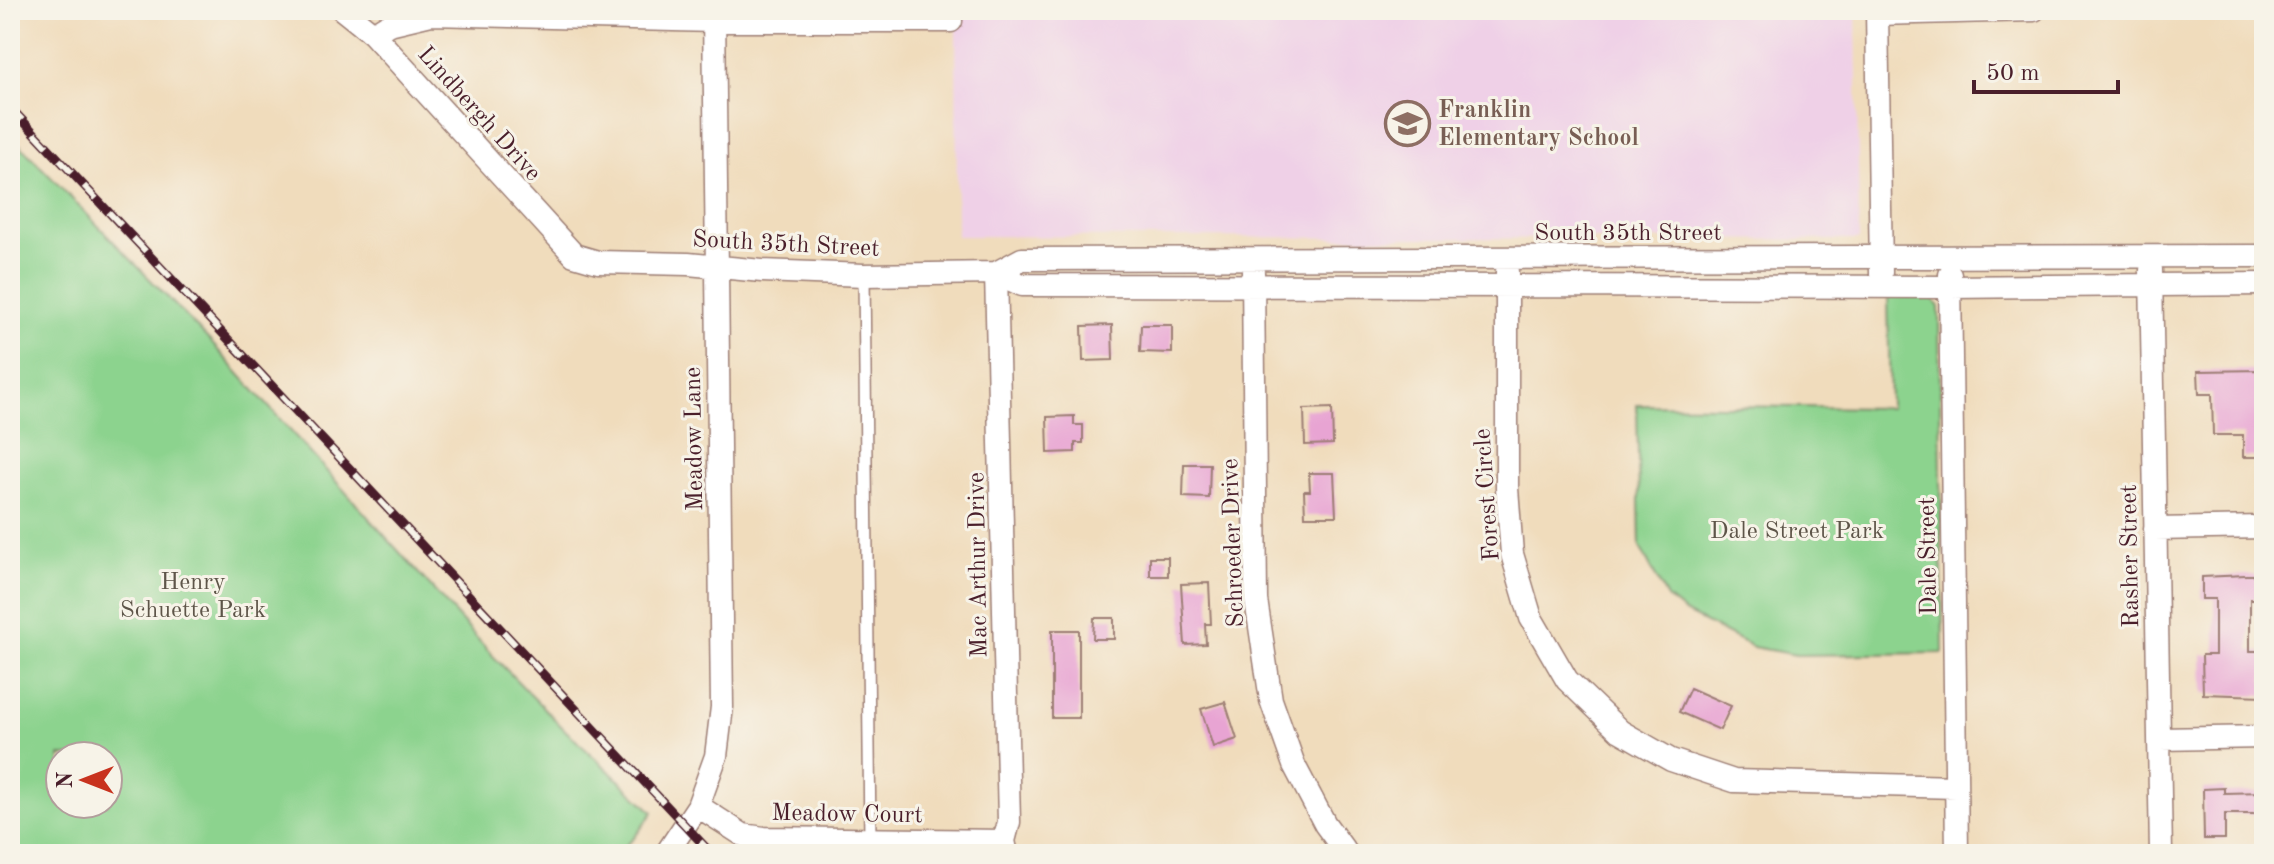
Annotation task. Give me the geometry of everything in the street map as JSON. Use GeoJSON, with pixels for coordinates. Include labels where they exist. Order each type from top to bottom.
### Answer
{"type":"FeatureCollection","features":[{"type":"Feature","properties":{"kind":"street","name":"Lindbergh Drive"},"geometry":{"type":"LineString","coordinates":[[343,10],[373,34],[574,255]]}},
{"type":"Feature","properties":{"kind":"street"},"geometry":{"type":"LineString","coordinates":[[1881,287],[1877,12],[2034,10]]}},
{"type":"Feature","properties":{"kind":"street"},"geometry":{"type":"LineString","coordinates":[[373,34],[389,24],[431,14],[714,15],[951,21]]}},
{"type":"Feature","properties":{"kind":"street","name":"Meadow Lane"},"geometry":{"type":"LineString","coordinates":[[666,854],[698,806],[716,756],[722,707],[714,15]]}},
{"type":"Feature","properties":{"kind":"street","name":"South 35th Street"},"geometry":{"type":"LineString","coordinates":[[574,255],[598,262],[864,275],[996,273],[1022,285],[1950,287],[2264,284]]}},
{"type":"Feature","properties":{"kind":"street","name":"Rasher Street"},"geometry":{"type":"LineString","coordinates":[[2151,256],[2161,854]]}},
{"type":"Feature","properties":{"kind":"street","name":"South 35th Street"},"geometry":{"type":"LineString","coordinates":[[996,273],[1022,259],[2264,256]]}},
{"type":"Feature","properties":{"kind":"street","name":"Dale Street"},"geometry":{"type":"LineString","coordinates":[[1950,258],[1957,854]]}},
{"type":"Feature","properties":{"kind":"street","name":"Schroeder Drive"},"geometry":{"type":"LineString","coordinates":[[1252,259],[1256,600],[1271,700],[1294,765],[1325,824],[1347,854]]}},
{"type":"Feature","properties":{"kind":"street","name":"Forest Circle"},"geometry":{"type":"LineString","coordinates":[[1507,259],[1507,488],[1512,554],[1531,618],[1567,680],[1620,731],[1671,760],[1734,781],[1956,787]]}},
{"type":"Feature","properties":{"kind":"street","name":"Mac Arthur Drive"},"geometry":{"type":"LineString","coordinates":[[996,273],[1009,822],[1005,848]]}},
{"type":"Feature","properties":{"kind":"street"},"geometry":{"type":"LineString","coordinates":[[2155,529],[2264,527]]}},
{"type":"Feature","properties":{"kind":"street"},"geometry":{"type":"LineString","coordinates":[[2160,739],[2264,737]]}},
{"type":"Feature","properties":{"kind":"street","name":"Meadow Court"},"geometry":{"type":"LineString","coordinates":[[698,806],[743,835],[764,838],[1005,848]]}},
{"type":"Feature","properties":{"kind":"lane"},"geometry":{"type":"LineString","coordinates":[[864,275],[870,840]]}},
{"type":"Feature","properties":{"kind":"shaded area","name":"Franklin Elementary School"},"geometry":{"type":"Polygon","coordinates":[[[956,10],[1856,10],[1859,240],[957,236],[956,10]]]}},
{"type":"Feature","properties":{"kind":"green space","name":"Henry Schuette Park"},"geometry":{"type":"Polygon","coordinates":[[[10,135],[208,339],[492,655],[565,730],[653,812],[634,838],[616,854],[10,854],[10,135]]]}},
{"type":"Feature","properties":{"kind":"green space","name":"Dale Street Park"},"geometry":{"type":"Polygon","coordinates":[[[1888,295],[1931,296],[1939,307],[1943,653],[1796,655],[1753,647],[1686,613],[1667,598],[1640,547],[1637,405],[1890,408],[1888,295]]]}},
{"type":"Feature","properties":{"kind":"building"},"geometry":{"type":"Polygon","coordinates":[[[1112,325],[1113,360],[1083,361],[1082,326],[1112,325]]]}},
{"type":"Feature","properties":{"kind":"building"},"geometry":{"type":"Polygon","coordinates":[[[1141,325],[1172,325],[1172,353],[1140,352],[1141,325]]]}},
{"type":"Feature","properties":{"kind":"building"},"geometry":{"type":"Polygon","coordinates":[[[2264,370],[2264,457],[2243,457],[2243,435],[2213,435],[2212,394],[2199,394],[2198,371],[2264,370]]]}},
{"type":"Feature","properties":{"kind":"building"},"geometry":{"type":"Polygon","coordinates":[[[1332,408],[1333,444],[1305,445],[1304,409],[1332,408]]]}},
{"type":"Feature","properties":{"kind":"building"},"geometry":{"type":"Polygon","coordinates":[[[1074,416],[1074,425],[1083,425],[1083,443],[1075,443],[1075,452],[1048,453],[1047,417],[1074,416]]]}},
{"type":"Feature","properties":{"kind":"building"},"geometry":{"type":"Polygon","coordinates":[[[1184,464],[1210,464],[1209,498],[1183,497],[1184,464]]]}},
{"type":"Feature","properties":{"kind":"building"},"geometry":{"type":"Polygon","coordinates":[[[1309,473],[1334,473],[1336,516],[1305,516],[1304,491],[1310,491],[1309,473]]]}},
{"type":"Feature","properties":{"kind":"building"},"geometry":{"type":"Polygon","coordinates":[[[1150,557],[1168,557],[1168,576],[1150,576],[1150,557]]]}},
{"type":"Feature","properties":{"kind":"building"},"geometry":{"type":"Polygon","coordinates":[[[2264,575],[2264,599],[2250,599],[2250,651],[2264,651],[2264,696],[2203,694],[2202,655],[2215,655],[2215,599],[2202,599],[2202,577],[2264,575]]]}},
{"type":"Feature","properties":{"kind":"building"},"geometry":{"type":"Polygon","coordinates":[[[1209,583],[1211,624],[1205,624],[1206,644],[1185,645],[1181,584],[1209,583]]]}},
{"type":"Feature","properties":{"kind":"building"},"geometry":{"type":"Polygon","coordinates":[[[1094,618],[1114,618],[1114,639],[1093,639],[1094,618]]]}},
{"type":"Feature","properties":{"kind":"building"},"geometry":{"type":"Polygon","coordinates":[[[1052,630],[1079,630],[1079,718],[1052,718],[1052,630]]]}},
{"type":"Feature","properties":{"kind":"building"},"geometry":{"type":"Polygon","coordinates":[[[1690,688],[1731,706],[1720,730],[1679,712],[1690,688]]]}},
{"type":"Feature","properties":{"kind":"building"},"geometry":{"type":"Polygon","coordinates":[[[1225,702],[1237,739],[1213,747],[1201,709],[1225,702]]]}},
{"type":"Feature","properties":{"kind":"building"},"geometry":{"type":"Polygon","coordinates":[[[2224,788],[2224,793],[2264,792],[2264,814],[2225,814],[2225,839],[2204,839],[2203,789],[2224,788]]]}},
{"type":"Feature","properties":{"kind":"railway"},"geometry":{"type":"LineString","coordinates":[[10,107],[712,854]]}},
{"type":"Feature","properties":{"kind":"place","name":"Franklin Elementary School"},"geometry":{"type":"Point","coordinates":[1407,123]}}]}
